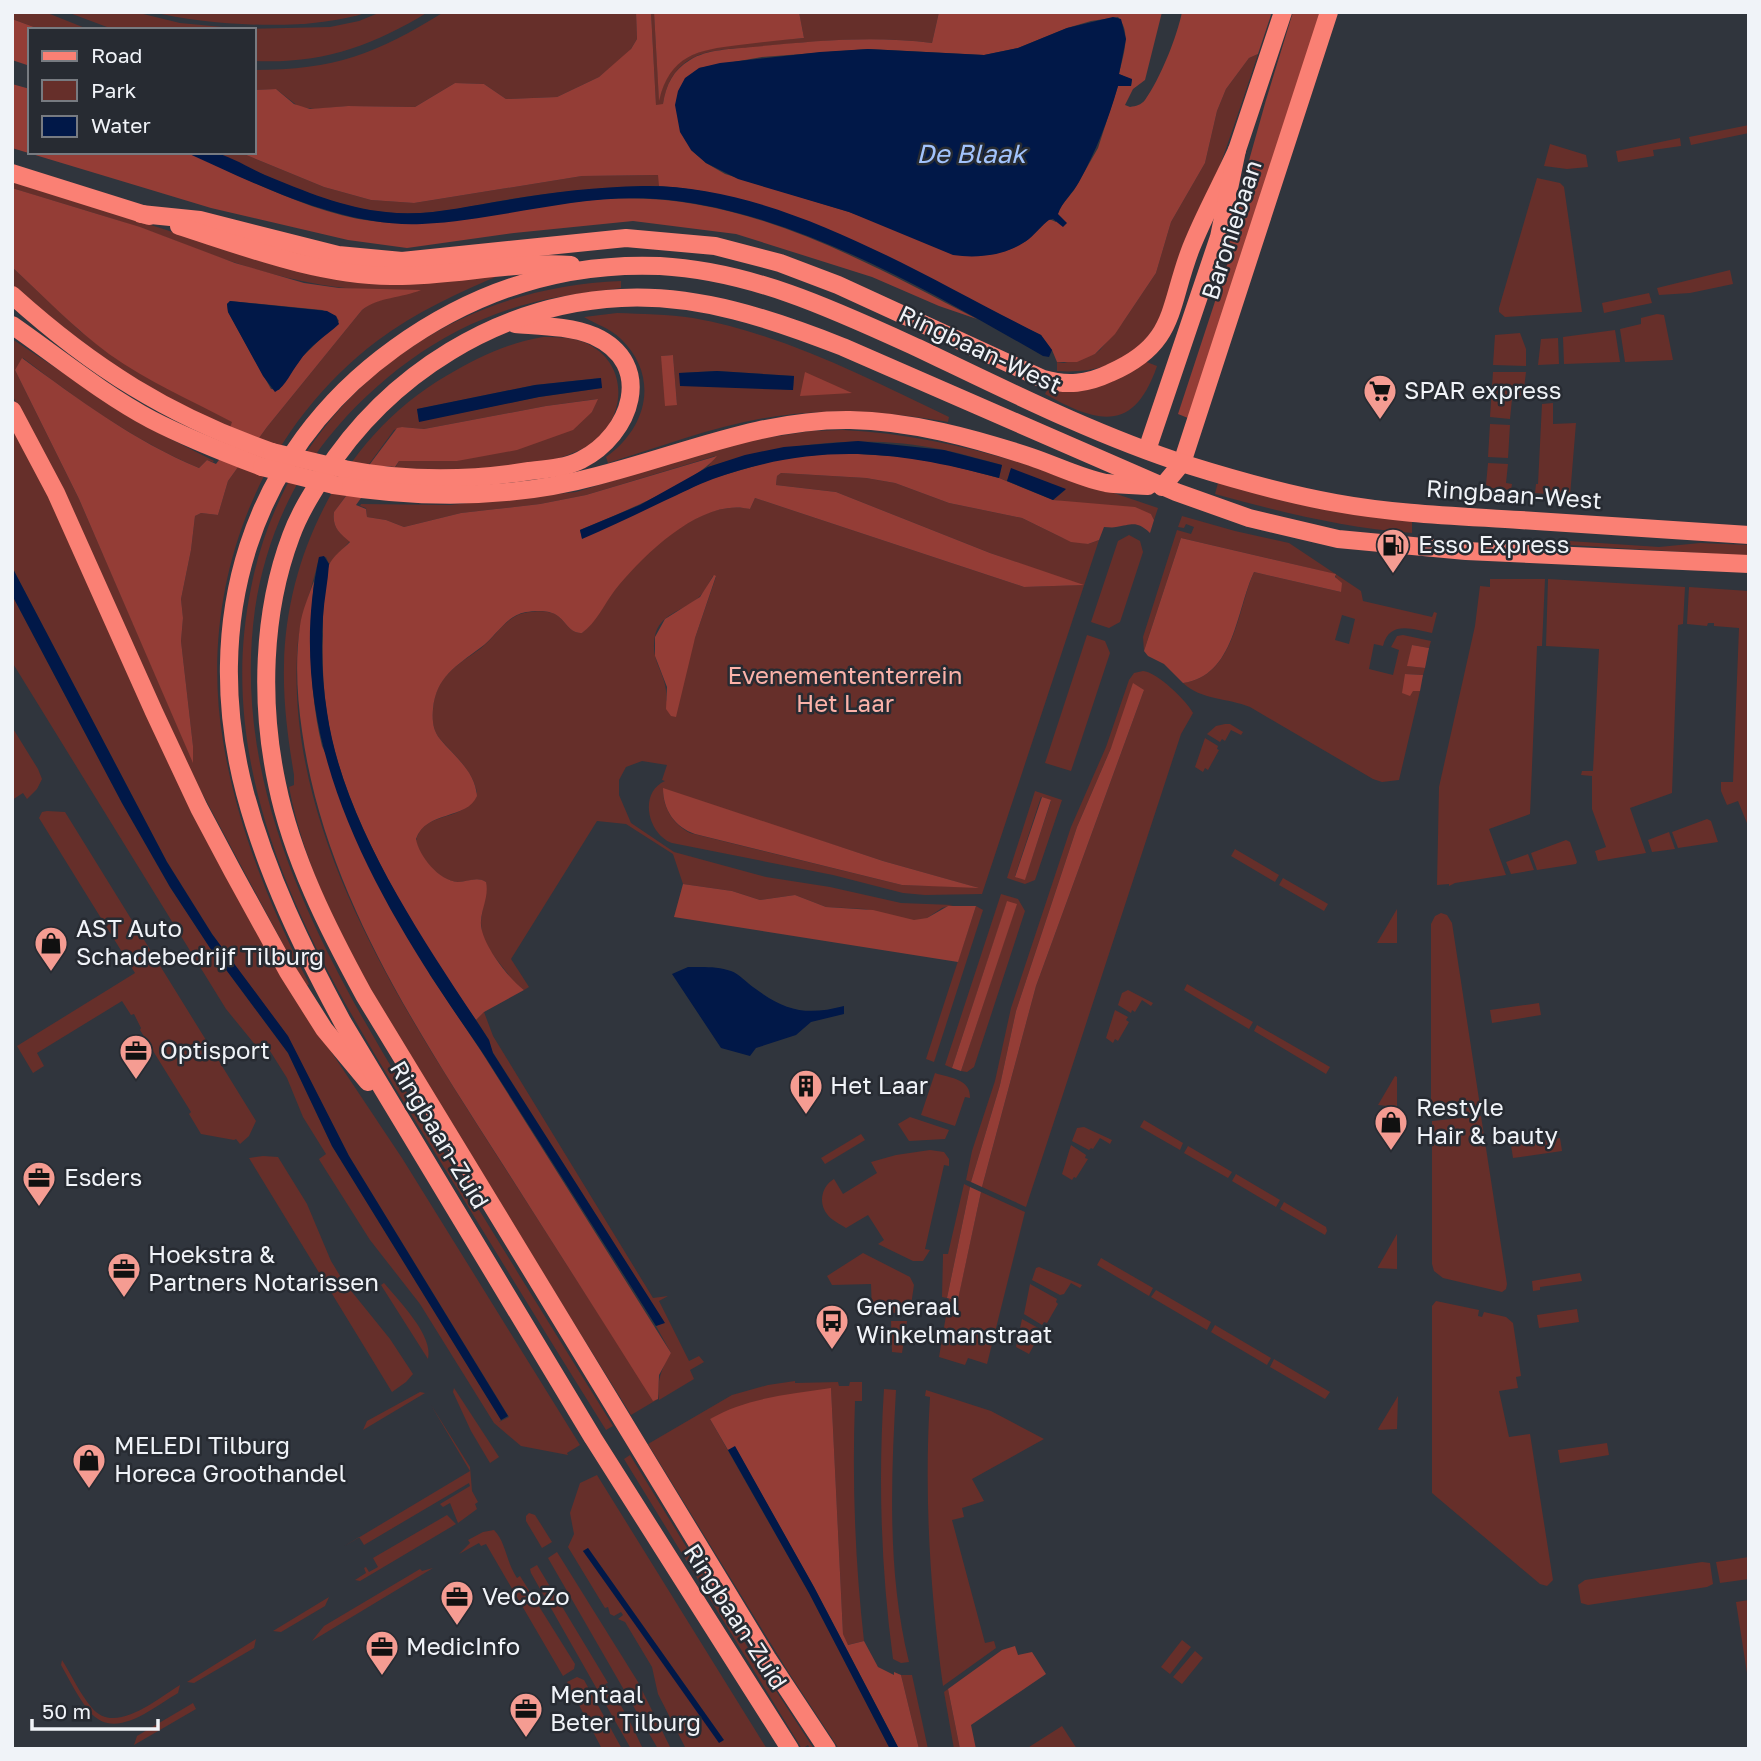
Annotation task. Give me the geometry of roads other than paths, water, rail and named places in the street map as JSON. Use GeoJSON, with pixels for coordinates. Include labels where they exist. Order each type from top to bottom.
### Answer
{"type":"FeatureCollection","features":[{"type":"Feature","properties":{"kind":"main road","name":"Baroniebaan"},"geometry":{"type":"LineString","coordinates":[[1147,450],[1219,237],[1237,150],[1283,12]]}},
{"type":"Feature","properties":{"kind":"main road","name":"Baroniebaan"},"geometry":{"type":"LineString","coordinates":[[1182,463],[1329,12]]}},
{"type":"Feature","properties":{"kind":"main road"},"geometry":{"type":"LineString","coordinates":[[141,214],[200,220],[338,255],[402,261],[626,238],[715,246],[780,263],[838,285],[1042,379],[1073,384],[1091,381],[1126,366],[1144,355],[1159,338],[1170,318],[1191,249],[1237,150]]}},
{"type":"Feature","properties":{"kind":"main road"},"geometry":{"type":"LineString","coordinates":[[12,173],[242,246],[337,272],[394,276],[548,264],[595,267]]}},
{"type":"Feature","properties":{"kind":"main road","name":"Ringbaan-West"},"geometry":{"type":"LineString","coordinates":[[270,489],[293,449],[318,416],[371,365],[420,330],[478,298],[523,283],[595,267],[657,266],[729,274],[829,306],[1026,399],[1147,450],[1182,463],[1285,492],[1363,507],[1749,536]]}},
{"type":"Feature","properties":{"kind":"main road"},"geometry":{"type":"LineString","coordinates":[[12,295],[75,349],[150,399],[267,460],[334,485],[412,495],[517,491],[596,477],[731,436],[788,425],[849,420],[937,431],[1028,456],[1105,483],[1162,487]]}},
{"type":"Feature","properties":{"kind":"main road","name":"Ringbaan-West"},"geometry":{"type":"LineString","coordinates":[[302,509],[340,449],[364,421],[385,401],[457,346],[505,323],[561,306],[620,298],[660,298],[734,310],[786,325],[843,347],[1162,487],[1249,518],[1338,539],[1465,551],[1749,564]]}},
{"type":"Feature","properties":{"kind":"main road"},"geometry":{"type":"LineString","coordinates":[[12,325],[106,391],[150,418],[212,447],[267,460],[412,478],[460,479],[565,466],[580,460],[609,440],[625,416],[631,389],[628,371],[609,345],[579,331],[505,323]]}},
{"type":"Feature","properties":{"kind":"main road"},"geometry":{"type":"LineString","coordinates":[[12,410],[56,493],[199,808],[255,913],[324,1029],[407,1130]]}},
{"type":"Feature","properties":{"kind":"main road"},"geometry":{"type":"LineString","coordinates":[[1147,450],[1162,487]]}},
{"type":"Feature","properties":{"kind":"main road"},"geometry":{"type":"LineString","coordinates":[[1162,487],[1182,463]]}},
{"type":"Feature","properties":{"kind":"main road","name":"Ringbaan-Zuid"},"geometry":{"type":"LineString","coordinates":[[270,489],[246,551],[234,602],[229,681],[232,725],[244,790],[263,853],[305,954],[343,1023],[610,1467],[790,1749]]}},
{"type":"Feature","properties":{"kind":"main road","name":"Ringbaan-Zuid"},"geometry":{"type":"LineString","coordinates":[[302,509],[290,536],[277,580],[270,621],[266,680],[269,728],[276,784],[290,832],[332,935],[364,995],[640,1450],[767,1658],[827,1749]]}},
{"type":"Feature","properties":{"kind":"water","name":"De Blaak"},"geometry":{"type":"Polygon","coordinates":[[[1113,17],[1121,19],[1126,39],[1119,74],[1132,79],[1131,86],[1118,86],[1091,159],[1058,214],[1067,223],[1063,227],[1053,219],[1049,220],[1029,239],[1003,252],[983,256],[953,255],[849,212],[738,179],[706,163],[691,150],[680,132],[675,105],[678,91],[685,78],[699,68],[720,63],[868,49],[984,55],[1018,48],[1067,28],[1113,17]]]}},
{"type":"Feature","properties":{"kind":"water"},"geometry":{"type":"Polygon","coordinates":[[[189,154],[219,154],[324,198],[386,212],[432,212],[592,189],[643,186],[695,189],[746,200],[849,238],[1041,335],[1052,350],[1049,357],[1043,356],[862,259],[766,221],[718,208],[669,200],[606,199],[453,221],[392,223],[361,219],[300,202],[189,154]]]}},
{"type":"Feature","properties":{"kind":"water"},"geometry":{"type":"Polygon","coordinates":[[[230,301],[327,311],[336,316],[339,324],[308,351],[285,383],[275,392],[263,376],[228,312],[227,304],[230,301]]]}},
{"type":"Feature","properties":{"kind":"water"},"geometry":{"type":"Polygon","coordinates":[[[717,371],[794,376],[793,390],[680,386],[679,373],[717,371]]]}},
{"type":"Feature","properties":{"kind":"water"},"geometry":{"type":"Polygon","coordinates":[[[601,378],[602,388],[539,397],[419,422],[417,409],[535,385],[601,378]]]}},
{"type":"Feature","properties":{"kind":"water"},"geometry":{"type":"Polygon","coordinates":[[[858,441],[944,450],[1002,465],[999,478],[961,468],[890,456],[856,454],[787,459],[707,481],[582,539],[580,530],[640,505],[708,467],[745,455],[784,447],[858,441]]]}},
{"type":"Feature","properties":{"kind":"water"},"geometry":{"type":"Polygon","coordinates":[[[1011,468],[1066,489],[1053,500],[1007,481],[1011,468]]]}},
{"type":"Feature","properties":{"kind":"water"},"geometry":{"type":"Polygon","coordinates":[[[324,556],[329,564],[322,641],[327,712],[336,756],[369,842],[415,924],[489,1040],[493,1053],[665,1323],[656,1326],[410,943],[381,892],[356,839],[335,786],[320,731],[311,674],[311,617],[319,557],[324,556]]]}},
{"type":"Feature","properties":{"kind":"water"},"geometry":{"type":"Polygon","coordinates":[[[12,567],[167,862],[212,934],[288,1036],[349,1156],[508,1416],[501,1420],[332,1146],[288,1053],[210,948],[170,887],[122,803],[12,595],[12,567]]]}},
{"type":"Feature","properties":{"kind":"water"},"geometry":{"type":"Polygon","coordinates":[[[688,967],[731,971],[775,1002],[786,1006],[818,1011],[844,1006],[844,1014],[811,1022],[796,1035],[756,1048],[750,1056],[721,1048],[672,974],[688,967]]]}},
{"type":"Feature","properties":{"kind":"water"},"geometry":{"type":"Polygon","coordinates":[[[735,1446],[814,1587],[899,1749],[890,1749],[809,1593],[728,1450],[735,1446]]]}},
{"type":"Feature","properties":{"kind":"water"},"geometry":{"type":"Polygon","coordinates":[[[588,1548],[724,1740],[719,1743],[583,1551],[588,1548]]]}},
{"type":"Feature","properties":{"kind":"place","name":"SPAR express"},"geometry":{"type":"Point","coordinates":[1380,421]}},
{"type":"Feature","properties":{"kind":"place","name":"Esso Express"},"geometry":{"type":"Point","coordinates":[1393,575]}},
{"type":"Feature","properties":{"kind":"place","name":"AST Auto Schadebedrijf Tilburg"},"geometry":{"type":"Point","coordinates":[51,973]}},
{"type":"Feature","properties":{"kind":"place","name":"Optisport"},"geometry":{"type":"Point","coordinates":[136,1081]}},
{"type":"Feature","properties":{"kind":"place","name":"Het Laar"},"geometry":{"type":"Point","coordinates":[806,1116]}},
{"type":"Feature","properties":{"kind":"place","name":"Restyle Hair & bauty"},"geometry":{"type":"Point","coordinates":[1391,1152]}},
{"type":"Feature","properties":{"kind":"place","name":"Esders"},"geometry":{"type":"Point","coordinates":[39,1208]}},
{"type":"Feature","properties":{"kind":"place","name":"Hoekstra & Partners Notarissen"},"geometry":{"type":"Point","coordinates":[124,1299]}},
{"type":"Feature","properties":{"kind":"place","name":"Generaal Winkelmanstraat"},"geometry":{"type":"Point","coordinates":[832,1351]}},
{"type":"Feature","properties":{"kind":"place","name":"MELEDI Tilburg Horeca Groothandel"},"geometry":{"type":"Point","coordinates":[89,1490]}},
{"type":"Feature","properties":{"kind":"place","name":"VeCoZo"},"geometry":{"type":"Point","coordinates":[457,1627]}},
{"type":"Feature","properties":{"kind":"place","name":"MedicInfo"},"geometry":{"type":"Point","coordinates":[382,1677]}},
{"type":"Feature","properties":{"kind":"place","name":"Mentaal Beter Tilburg"},"geometry":{"type":"Point","coordinates":[526,1739]}},
{"type":"Feature","properties":{"kind":"park label","name":"Evenemententerrein Het Laar"},"geometry":{"type":"Point","coordinates":[845,690]}}]}
